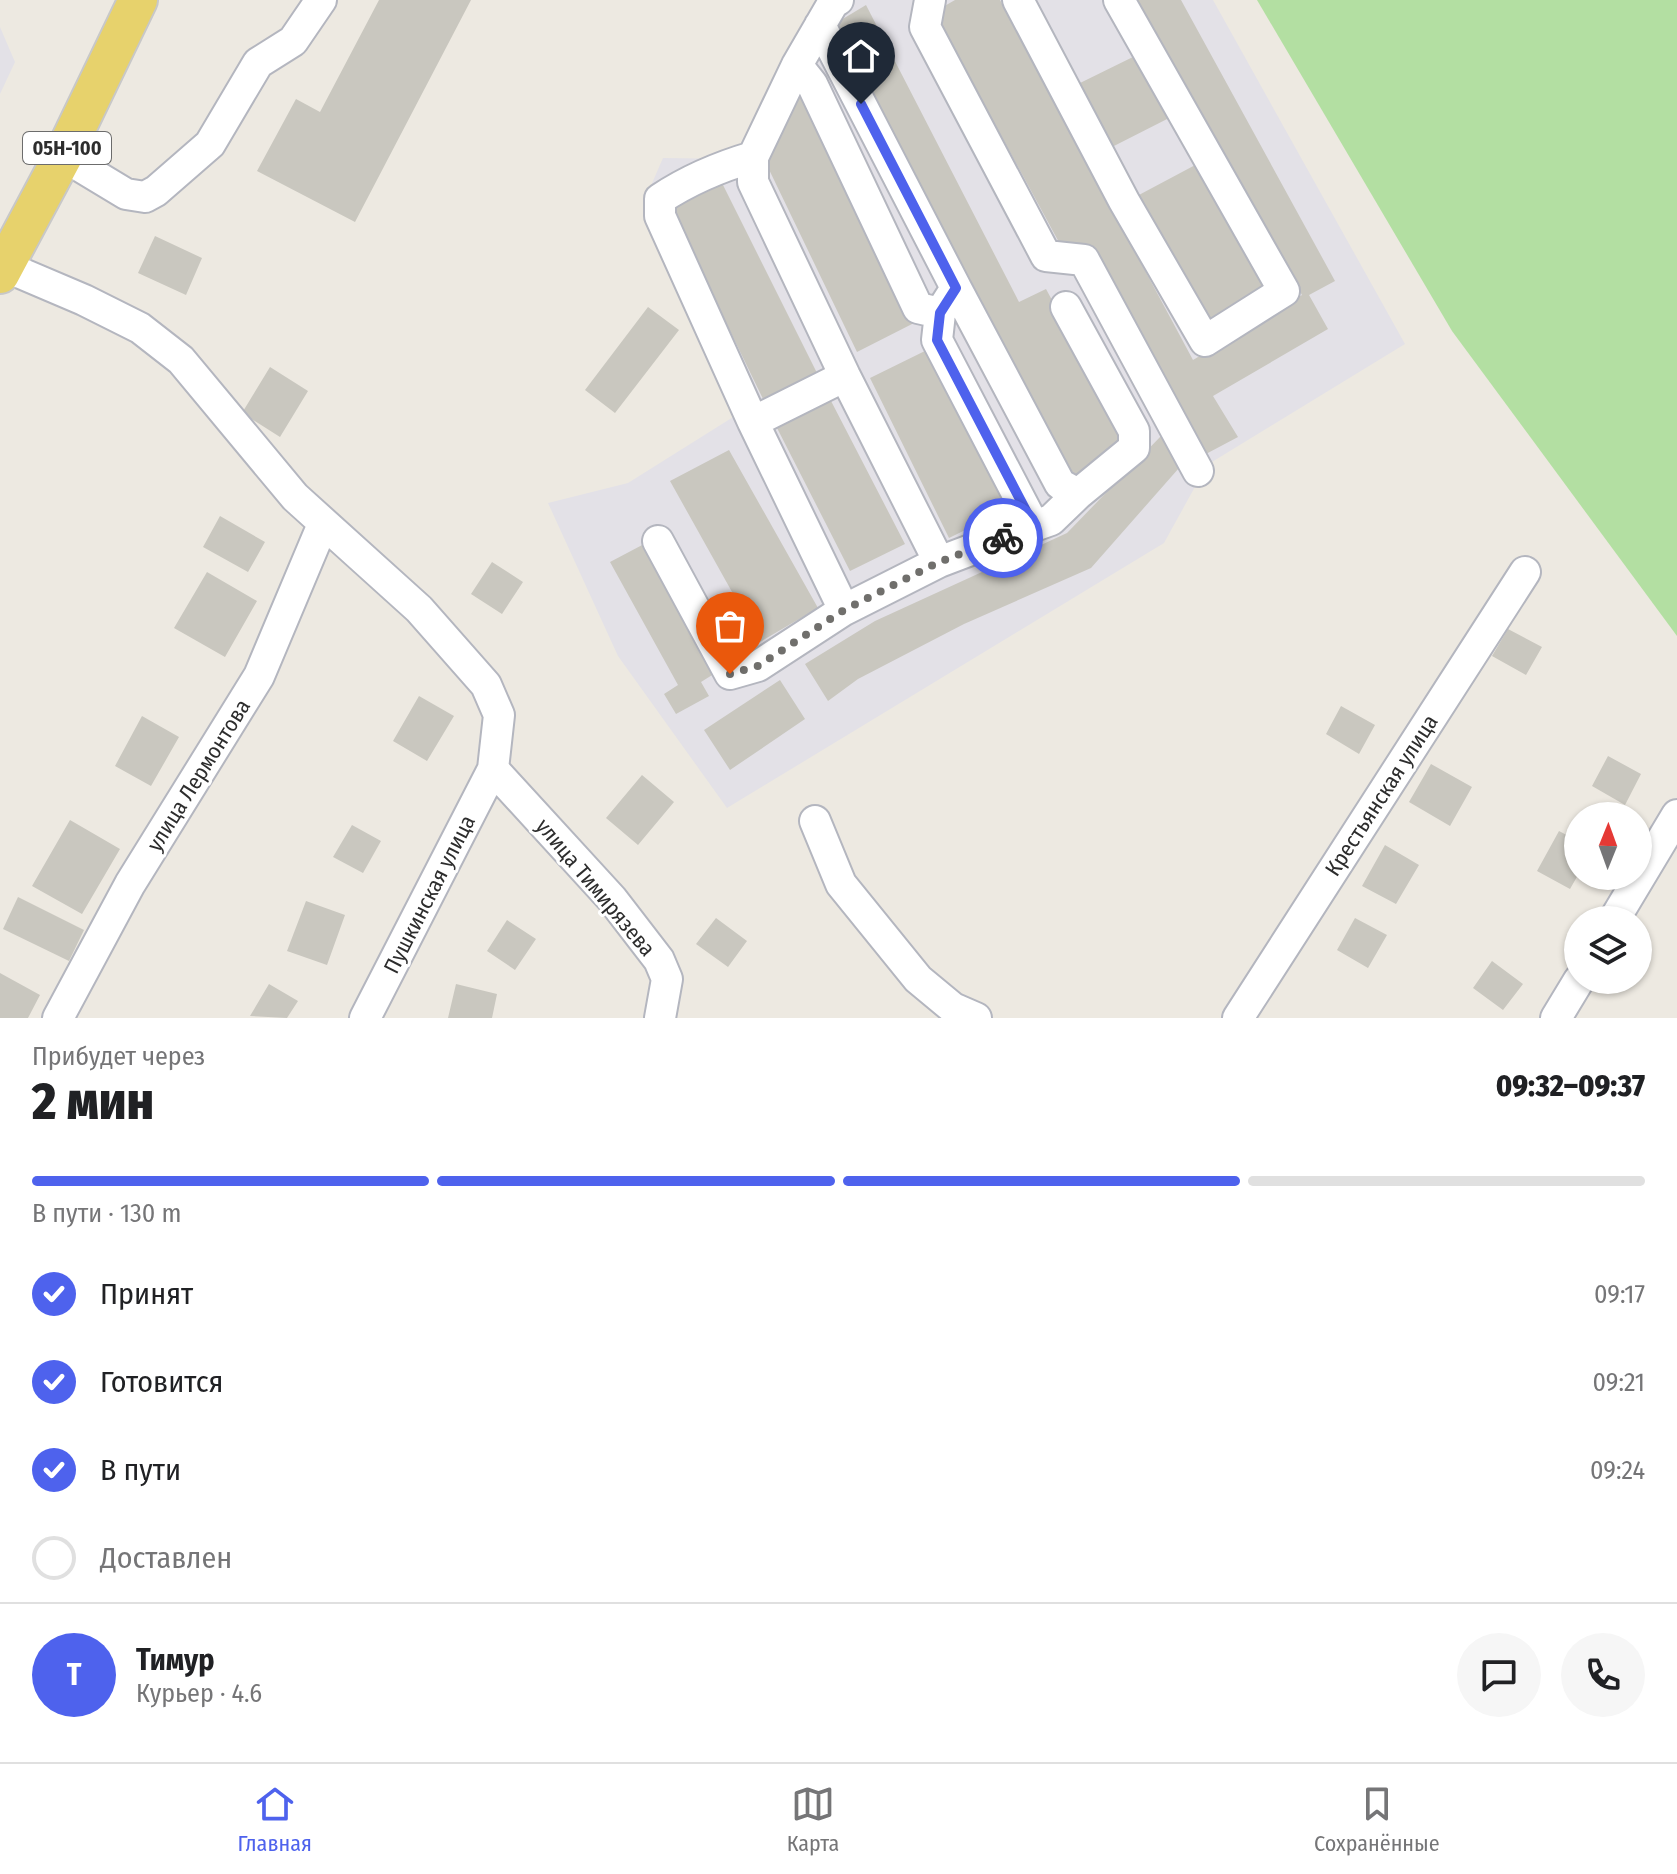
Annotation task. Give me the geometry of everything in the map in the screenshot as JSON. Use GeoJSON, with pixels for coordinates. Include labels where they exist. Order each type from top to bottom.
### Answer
{"type":"FeatureCollection","features":[{"type":"Feature","properties":{"kind":"main road","name":"05Н-100"},"geometry":{"type":"LineString","coordinates":[[2,270],[63,156],[126,7]]}},
{"type":"Feature","properties":{"kind":"street"},"geometry":{"type":"LineString","coordinates":[[63,156],[126,194],[145,197],[156,191],[210,144],[258,63],[293,41],[321,0]]}},
{"type":"Feature","properties":{"kind":"street"},"geometry":{"type":"LineString","coordinates":[[838,0],[833,3],[797,65],[753,157],[753,182],[845,376],[939,562]]}},
{"type":"Feature","properties":{"kind":"street"},"geometry":{"type":"LineString","coordinates":[[930,0],[925,27],[1046,256],[1084,260],[1198,471]]}},
{"type":"Feature","properties":{"kind":"street"},"geometry":{"type":"LineString","coordinates":[[1018,0],[1124,201],[1205,341],[1284,291],[1119,0]]}},
{"type":"Feature","properties":{"kind":"street"},"geometry":{"type":"LineString","coordinates":[[820,25],[948,301],[1060,484],[1078,494]]}},
{"type":"Feature","properties":{"kind":"street"},"geometry":{"type":"LineString","coordinates":[[797,65],[812,84],[918,308],[948,301]]}},
{"type":"Feature","properties":{"kind":"street"},"geometry":{"type":"LineString","coordinates":[[753,157],[714,168],[674,190],[660,199],[660,216],[753,422],[844,610]]}},
{"type":"Feature","properties":{"kind":"street"},"geometry":{"type":"LineString","coordinates":[[2,270],[84,300],[140,328],[181,360],[295,497],[419,609],[486,685],[499,715],[493,769]]}},
{"type":"Feature","properties":{"kind":"street"},"geometry":{"type":"LineString","coordinates":[[948,301],[937,340],[1034,526]]}},
{"type":"Feature","properties":{"kind":"street"},"geometry":{"type":"LineString","coordinates":[[658,541],[730,674],[758,666],[844,610],[939,562],[1051,520],[1134,448],[1134,431],[1066,307]]}},
{"type":"Feature","properties":{"kind":"street"},"geometry":{"type":"LineString","coordinates":[[753,422],[845,376]]}},
{"type":"Feature","properties":{"kind":"street","name":"улица Лермонтова"},"geometry":{"type":"LineString","coordinates":[[58,1018],[130,884],[259,676],[323,524]]}},
{"type":"Feature","properties":{"kind":"street","name":"Крестьянская улица"},"geometry":{"type":"LineString","coordinates":[[1238,1018],[1525,572]]}},
{"type":"Feature","properties":{"kind":"street","name":"Пушкинская улица"},"geometry":{"type":"LineString","coordinates":[[365,1018],[493,769]]}},
{"type":"Feature","properties":{"kind":"street","name":"улица Тимирязева"},"geometry":{"type":"LineString","coordinates":[[493,769],[612,899],[659,960],[667,979],[660,1018]]}},
{"type":"Feature","properties":{"kind":"street"},"geometry":{"type":"LineString","coordinates":[[1622,906],[1677,815]]}},
{"type":"Feature","properties":{"kind":"street"},"geometry":{"type":"LineString","coordinates":[[815,821],[841,884],[918,979],[959,1015]]}},
{"type":"Feature","properties":{"kind":"street"},"geometry":{"type":"LineString","coordinates":[[1556,1018],[1571,994]]}},
{"type":"Feature","properties":{"kind":"shaded area"},"geometry":{"type":"Polygon","coordinates":[[[843,0],[1213,0],[1405,344],[1207,465],[1164,543],[727,808],[618,656],[548,503],[628,483],[738,414],[643,204],[663,158],[740,159],[843,0]]]}},
{"type":"Feature","properties":{"kind":"shaded area"},"geometry":{"type":"Polygon","coordinates":[[[0,27],[15,62],[0,94],[0,27]]]}},
{"type":"Feature","properties":{"kind":"green space"},"geometry":{"type":"Polygon","coordinates":[[[1257,0],[1677,0],[1677,636],[1452,331],[1257,0]]]}},
{"type":"Feature","properties":{"kind":"building"},"geometry":{"type":"Polygon","coordinates":[[[379,0],[471,0],[355,222],[257,171],[296,99],[320,112],[379,0]]]}},
{"type":"Feature","properties":{"kind":"building"},"geometry":{"type":"Polygon","coordinates":[[[955,0],[1000,0],[1193,360],[1302,295],[1133,0],[1181,0],[1335,281],[1309,295],[1328,329],[1213,396],[1238,437],[1204,455],[1061,246],[934,12],[955,0]]]}},
{"type":"Feature","properties":{"kind":"building"},"geometry":{"type":"Polygon","coordinates":[[[866,5],[1019,302],[1046,289],[1126,437],[1075,486],[836,23],[866,5]]]}},
{"type":"Feature","properties":{"kind":"building"},"geometry":{"type":"Polygon","coordinates":[[[1139,54],[1173,116],[1112,147],[1078,84],[1139,54]]]}},
{"type":"Feature","properties":{"kind":"building"},"geometry":{"type":"Polygon","coordinates":[[[799,94],[916,322],[857,352],[762,155],[799,94]]]}},
{"type":"Feature","properties":{"kind":"building"},"geometry":{"type":"Polygon","coordinates":[[[1199,163],[1268,291],[1205,325],[1137,196],[1199,163]]]}},
{"type":"Feature","properties":{"kind":"building"},"geometry":{"type":"Polygon","coordinates":[[[721,181],[817,373],[764,401],[670,207],[721,181]]]}},
{"type":"Feature","properties":{"kind":"building"},"geometry":{"type":"Polygon","coordinates":[[[155,236],[202,258],[186,295],[138,273],[155,236]]]}},
{"type":"Feature","properties":{"kind":"building"},"geometry":{"type":"Polygon","coordinates":[[[648,307],[679,330],[615,413],[585,390],[648,307]]]}},
{"type":"Feature","properties":{"kind":"building"},"geometry":{"type":"Polygon","coordinates":[[[931,348],[1010,508],[949,538],[870,378],[931,348]]]}},
{"type":"Feature","properties":{"kind":"building"},"geometry":{"type":"Polygon","coordinates":[[[270,367],[308,391],[280,437],[242,413],[270,367]]]}},
{"type":"Feature","properties":{"kind":"building"},"geometry":{"type":"Polygon","coordinates":[[[830,399],[905,544],[850,571],[776,426],[830,399]]]}},
{"type":"Feature","properties":{"kind":"building"},"geometry":{"type":"Polygon","coordinates":[[[1162,435],[1179,468],[1091,568],[964,624],[858,679],[828,701],[805,664],[875,621],[1067,533],[1162,435]]]}},
{"type":"Feature","properties":{"kind":"building"},"geometry":{"type":"Polygon","coordinates":[[[729,450],[818,608],[760,642],[670,481],[729,450]]]}},
{"type":"Feature","properties":{"kind":"building"},"geometry":{"type":"Polygon","coordinates":[[[220,516],[265,542],[248,572],[203,547],[220,516]]]}},
{"type":"Feature","properties":{"kind":"building"},"geometry":{"type":"Polygon","coordinates":[[[646,543],[717,672],[701,682],[709,696],[676,714],[664,694],[678,685],[610,562],[646,543]]]}},
{"type":"Feature","properties":{"kind":"building"},"geometry":{"type":"Polygon","coordinates":[[[492,562],[523,582],[502,614],[471,594],[492,562]]]}},
{"type":"Feature","properties":{"kind":"building"},"geometry":{"type":"Polygon","coordinates":[[[207,572],[257,601],[225,657],[174,628],[207,572]]]}},
{"type":"Feature","properties":{"kind":"building"},"geometry":{"type":"Polygon","coordinates":[[[1508,629],[1542,647],[1526,675],[1492,656],[1508,629]]]}},
{"type":"Feature","properties":{"kind":"building"},"geometry":{"type":"Polygon","coordinates":[[[780,680],[805,719],[730,770],[704,730],[780,680]]]}},
{"type":"Feature","properties":{"kind":"building"},"geometry":{"type":"Polygon","coordinates":[[[419,696],[454,716],[427,761],[393,741],[419,696]]]}},
{"type":"Feature","properties":{"kind":"building"},"geometry":{"type":"Polygon","coordinates":[[[1341,706],[1375,725],[1359,754],[1326,734],[1341,706]]]}},
{"type":"Feature","properties":{"kind":"building"},"geometry":{"type":"Polygon","coordinates":[[[142,716],[179,737],[151,786],[115,766],[142,716]]]}},
{"type":"Feature","properties":{"kind":"building"},"geometry":{"type":"Polygon","coordinates":[[[1608,756],[1641,774],[1627,802],[1620,802],[1592,786],[1608,756]]]}},
{"type":"Feature","properties":{"kind":"building"},"geometry":{"type":"Polygon","coordinates":[[[1431,764],[1472,787],[1450,826],[1409,802],[1431,764]]]}},
{"type":"Feature","properties":{"kind":"building"},"geometry":{"type":"Polygon","coordinates":[[[642,775],[674,802],[638,845],[606,818],[642,775]]]}},
{"type":"Feature","properties":{"kind":"building"},"geometry":{"type":"Polygon","coordinates":[[[70,820],[120,849],[82,914],[32,886],[70,820]]]}},
{"type":"Feature","properties":{"kind":"building"},"geometry":{"type":"Polygon","coordinates":[[[352,825],[381,841],[363,873],[333,857],[352,825]]]}},
{"type":"Feature","properties":{"kind":"building"},"geometry":{"type":"Polygon","coordinates":[[[1559,831],[1564,834],[1564,886],[1537,871],[1559,831]]]}},
{"type":"Feature","properties":{"kind":"building"},"geometry":{"type":"Polygon","coordinates":[[[1385,845],[1419,865],[1396,904],[1362,886],[1385,845]]]}},
{"type":"Feature","properties":{"kind":"building"},"geometry":{"type":"Polygon","coordinates":[[[18,897],[84,930],[69,961],[3,929],[18,897]]]}},
{"type":"Feature","properties":{"kind":"building"},"geometry":{"type":"Polygon","coordinates":[[[306,901],[345,915],[327,965],[287,951],[306,901]]]}},
{"type":"Feature","properties":{"kind":"building"},"geometry":{"type":"Polygon","coordinates":[[[716,918],[747,941],[728,967],[696,944],[716,918]]]}},
{"type":"Feature","properties":{"kind":"building"},"geometry":{"type":"Polygon","coordinates":[[[1355,918],[1387,935],[1368,968],[1337,950],[1355,918]]]}},
{"type":"Feature","properties":{"kind":"building"},"geometry":{"type":"Polygon","coordinates":[[[507,920],[536,939],[515,970],[487,951],[507,920]]]}},
{"type":"Feature","properties":{"kind":"building"},"geometry":{"type":"Polygon","coordinates":[[[1492,961],[1523,984],[1503,1010],[1473,988],[1492,961]]]}},
{"type":"Feature","properties":{"kind":"building"},"geometry":{"type":"Polygon","coordinates":[[[0,973],[40,995],[28,1018],[0,1018],[0,973]]]}},
{"type":"Feature","properties":{"kind":"building"},"geometry":{"type":"Polygon","coordinates":[[[269,984],[298,1001],[287,1018],[250,1016],[269,984]]]}},
{"type":"Feature","properties":{"kind":"building"},"geometry":{"type":"Polygon","coordinates":[[[456,984],[497,994],[492,1018],[448,1018],[456,984]]]}},
{"type":"Feature","properties":{"kind":"way so far"},"geometry":{"type":"LineString","coordinates":[[730,674],[758,666],[844,610],[939,562],[1003,538]]}},
{"type":"Feature","properties":{"kind":"route"},"geometry":{"type":"LineString","coordinates":[[861,104],[956,288],[940,313],[937,340],[1034,526],[1003,538]]}}]}
